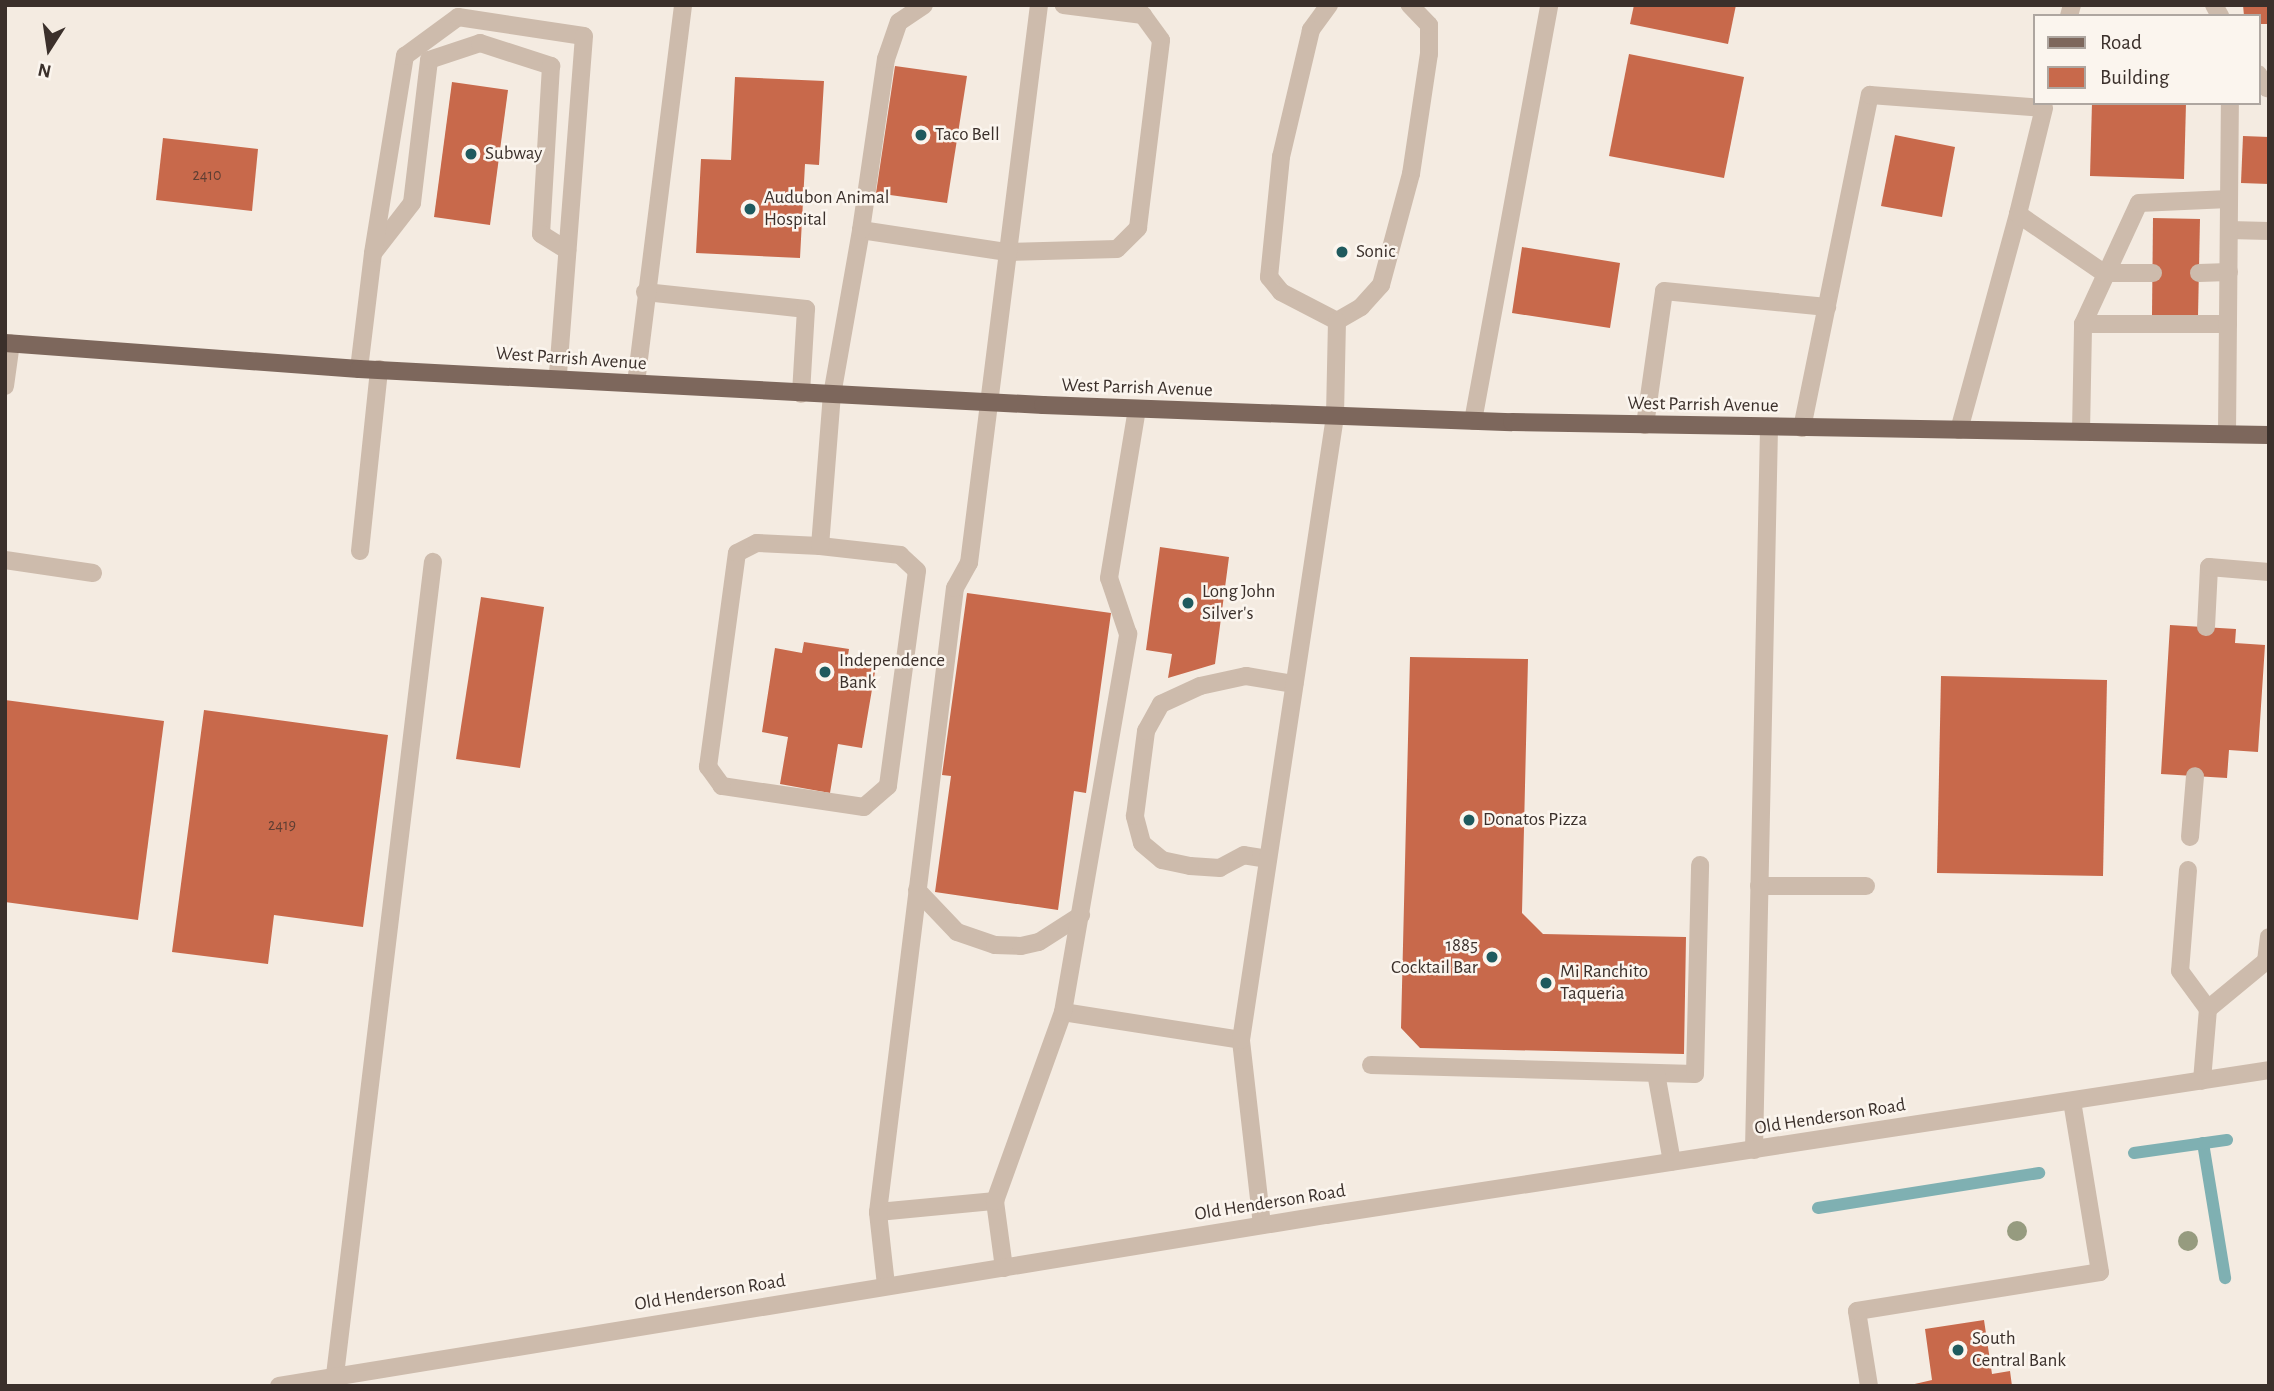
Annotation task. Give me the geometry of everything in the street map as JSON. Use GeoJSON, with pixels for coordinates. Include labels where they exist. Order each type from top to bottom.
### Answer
{"type":"FeatureCollection","features":[{"type":"Feature","properties":{"kind":"main road","name":"West Parrish Avenue"},"geometry":{"type":"LineString","coordinates":[[8,343],[359,369],[558,377],[832,396],[1137,409],[1645,425],[2269,435]]}},
{"type":"Feature","properties":{"kind":"street"},"geometry":{"type":"LineString","coordinates":[[636,383],[645,292],[683,5]]}},
{"type":"Feature","properties":{"kind":"street"},"geometry":{"type":"LineString","coordinates":[[820,547],[832,396],[861,230],[886,60],[899,22],[924,5]]}},
{"type":"Feature","properties":{"kind":"street"},"geometry":{"type":"LineString","coordinates":[[886,1285],[877,1212],[955,588],[969,563],[1039,5]]}},
{"type":"Feature","properties":{"kind":"street"},"geometry":{"type":"LineString","coordinates":[[861,230],[1007,252],[1117,249],[1138,228],[1161,40],[1143,15],[1064,5]]}},
{"type":"Feature","properties":{"kind":"street"},"geometry":{"type":"LineString","coordinates":[[1329,5],[1311,30],[1280,157],[1269,277],[1281,292],[1337,321]]}},
{"type":"Feature","properties":{"kind":"street"},"geometry":{"type":"LineString","coordinates":[[1337,321],[1361,307],[1381,285],[1411,174],[1429,54],[1429,25],[1410,5]]}},
{"type":"Feature","properties":{"kind":"street"},"geometry":{"type":"LineString","coordinates":[[1473,421],[1549,5]]}},
{"type":"Feature","properties":{"kind":"street"},"geometry":{"type":"LineString","coordinates":[[359,369],[373,253],[405,55],[458,17],[584,36],[558,377]]}},
{"type":"Feature","properties":{"kind":"street"},"geometry":{"type":"LineString","coordinates":[[373,253],[412,203],[429,60],[480,43],[551,66],[541,234],[567,250]]}},
{"type":"Feature","properties":{"kind":"street"},"geometry":{"type":"LineString","coordinates":[[1802,428],[1870,95],[2045,106],[1959,430]]}},
{"type":"Feature","properties":{"kind":"street"},"geometry":{"type":"LineString","coordinates":[[2227,434],[2230,105]]}},
{"type":"Feature","properties":{"kind":"street"},"geometry":{"type":"LineString","coordinates":[[2081,432],[2083,324],[2139,203],[2230,199]]}},
{"type":"Feature","properties":{"kind":"street"},"geometry":{"type":"LineString","coordinates":[[2018,214],[2104,274],[2153,273]]}},
{"type":"Feature","properties":{"kind":"street"},"geometry":{"type":"LineString","coordinates":[[2229,230],[2269,231]]}},
{"type":"Feature","properties":{"kind":"street"},"geometry":{"type":"LineString","coordinates":[[2199,272],[2229,272]]}},
{"type":"Feature","properties":{"kind":"street"},"geometry":{"type":"LineString","coordinates":[[1645,425],[1664,291],[1827,307]]}},
{"type":"Feature","properties":{"kind":"street"},"geometry":{"type":"LineString","coordinates":[[645,292],[806,309],[801,394]]}},
{"type":"Feature","properties":{"kind":"street"},"geometry":{"type":"LineString","coordinates":[[1262,1225],[1241,1040],[1335,416],[1337,321]]}},
{"type":"Feature","properties":{"kind":"street"},"geometry":{"type":"LineString","coordinates":[[2083,324],[2228,324]]}},
{"type":"Feature","properties":{"kind":"street"},"geometry":{"type":"LineString","coordinates":[[5,386],[8,343]]}},
{"type":"Feature","properties":{"kind":"street"},"geometry":{"type":"LineString","coordinates":[[360,551],[379,369]]}},
{"type":"Feature","properties":{"kind":"street"},"geometry":{"type":"LineString","coordinates":[[1004,1268],[995,1201],[1063,1012],[1128,634],[1109,578],[1137,409]]}},
{"type":"Feature","properties":{"kind":"street"},"geometry":{"type":"LineString","coordinates":[[1754,1150],[1769,427]]}},
{"type":"Feature","properties":{"kind":"street"},"geometry":{"type":"LineString","coordinates":[[757,543],[820,547],[900,555],[917,571],[888,786],[864,807],[722,786],[708,767],[737,553],[757,543]]}},
{"type":"Feature","properties":{"kind":"street"},"geometry":{"type":"LineString","coordinates":[[5,560],[93,573]]}},
{"type":"Feature","properties":{"kind":"street"},"geometry":{"type":"LineString","coordinates":[[335,1375],[433,562]]}},
{"type":"Feature","properties":{"kind":"street"},"geometry":{"type":"LineString","coordinates":[[2206,627],[2209,567],[2269,572]]}},
{"type":"Feature","properties":{"kind":"street"},"geometry":{"type":"LineString","coordinates":[[1268,859],[1244,855],[1220,868],[1190,866],[1161,860],[1142,843],[1135,816],[1146,731],[1161,704],[1200,686],[1245,676],[1294,684]]}},
{"type":"Feature","properties":{"kind":"street"},"geometry":{"type":"LineString","coordinates":[[2190,837],[2195,776]]}},
{"type":"Feature","properties":{"kind":"street"},"geometry":{"type":"LineString","coordinates":[[1371,1065],[1695,1074],[1700,865]]}},
{"type":"Feature","properties":{"kind":"street"},"geometry":{"type":"LineString","coordinates":[[2188,870],[2180,971],[2208,1009],[2202,1081]]}},
{"type":"Feature","properties":{"kind":"street"},"geometry":{"type":"LineString","coordinates":[[1759,886],[1866,886]]}},
{"type":"Feature","properties":{"kind":"street"},"geometry":{"type":"LineString","coordinates":[[917,890],[957,932],[995,945],[1021,946],[1039,942],[1081,915]]}},
{"type":"Feature","properties":{"kind":"street"},"geometry":{"type":"LineString","coordinates":[[2208,1009],[2266,961],[2269,937]]}},
{"type":"Feature","properties":{"kind":"street"},"geometry":{"type":"LineString","coordinates":[[1063,1012],[1241,1040]]}},
{"type":"Feature","properties":{"kind":"street","name":"Old Henderson Road"},"geometry":{"type":"LineString","coordinates":[[279,1386],[1262,1225],[2269,1070]]}},
{"type":"Feature","properties":{"kind":"street"},"geometry":{"type":"LineString","coordinates":[[1656,1073],[1672,1162]]}},
{"type":"Feature","properties":{"kind":"street"},"geometry":{"type":"LineString","coordinates":[[1869,1386],[1857,1311],[2099,1272],[2072,1101]]}},
{"type":"Feature","properties":{"kind":"street"},"geometry":{"type":"LineString","coordinates":[[877,1212],[995,1201]]}},
{"type":"Feature","properties":{"kind":"building"},"geometry":{"type":"Polygon","coordinates":[[[1634,5],[1736,5],[1728,44],[1630,24],[1634,5]]]}},
{"type":"Feature","properties":{"kind":"building"},"geometry":{"type":"Polygon","coordinates":[[[2243,5],[2269,5],[2269,24],[2260,24],[2260,14],[2244,14],[2243,5]]]}},
{"type":"Feature","properties":{"kind":"building"},"geometry":{"type":"Polygon","coordinates":[[[1629,54],[1744,77],[1724,178],[1609,156],[1629,54]]]}},
{"type":"Feature","properties":{"kind":"building","name":"Taco Bell"},"geometry":{"type":"Polygon","coordinates":[[[895,66],[967,76],[947,203],[876,193],[895,66]]]}},
{"type":"Feature","properties":{"kind":"building","name":"Audubon Animal Hospital"},"geometry":{"type":"Polygon","coordinates":[[[735,77],[824,81],[819,165],[805,164],[800,258],[696,253],[701,159],[731,160],[735,77]]]}},
{"type":"Feature","properties":{"kind":"building","name":"Subway"},"geometry":{"type":"Polygon","coordinates":[[[452,82],[508,90],[490,225],[434,217],[452,82]]]}},
{"type":"Feature","properties":{"kind":"building"},"geometry":{"type":"Polygon","coordinates":[[[2092,105],[2186,105],[2184,179],[2090,176],[2092,105]]]}},
{"type":"Feature","properties":{"kind":"building"},"geometry":{"type":"Polygon","coordinates":[[[1895,135],[1955,147],[1942,217],[1881,206],[1895,135]]]}},
{"type":"Feature","properties":{"kind":"building"},"geometry":{"type":"Polygon","coordinates":[[[2243,136],[2269,137],[2269,184],[2241,183],[2243,136]]]}},
{"type":"Feature","properties":{"kind":"building"},"geometry":{"type":"Polygon","coordinates":[[[163,138],[258,149],[252,211],[156,200],[163,138]]]}},
{"type":"Feature","properties":{"kind":"building"},"geometry":{"type":"Polygon","coordinates":[[[2153,218],[2200,219],[2198,317],[2152,316],[2153,218]]]}},
{"type":"Feature","properties":{"kind":"building"},"geometry":{"type":"Polygon","coordinates":[[[1522,247],[1620,263],[1610,328],[1512,313],[1522,247]]]}},
{"type":"Feature","properties":{"kind":"building","name":"Long John Silver's"},"geometry":{"type":"Polygon","coordinates":[[[1160,547],[1229,557],[1215,664],[1168,678],[1172,654],[1146,650],[1160,547]]]}},
{"type":"Feature","properties":{"kind":"building"},"geometry":{"type":"Polygon","coordinates":[[[967,593],[1111,613],[1086,793],[1074,791],[1058,910],[935,892],[951,776],[942,775],[967,593]]]}},
{"type":"Feature","properties":{"kind":"building"},"geometry":{"type":"Polygon","coordinates":[[[481,597],[544,607],[520,768],[456,759],[481,597]]]}},
{"type":"Feature","properties":{"kind":"building"},"geometry":{"type":"Polygon","coordinates":[[[2170,625],[2236,629],[2235,643],[2265,645],[2258,752],[2229,750],[2227,778],[2161,774],[2170,625]]]}},
{"type":"Feature","properties":{"kind":"building"},"geometry":{"type":"Polygon","coordinates":[[[804,642],[849,649],[847,661],[876,666],[862,748],[838,744],[830,793],[780,784],[788,737],[762,732],[775,648],[802,653],[804,642]]]}},
{"type":"Feature","properties":{"kind":"building"},"geometry":{"type":"Polygon","coordinates":[[[1410,657],[1528,659],[1522,913],[1543,934],[1686,937],[1684,1054],[1420,1048],[1401,1028],[1410,657]]]}},
{"type":"Feature","properties":{"kind":"building"},"geometry":{"type":"Polygon","coordinates":[[[1941,676],[2107,680],[2103,876],[1937,873],[1941,676]]]}},
{"type":"Feature","properties":{"kind":"building"},"geometry":{"type":"Polygon","coordinates":[[[5,700],[164,721],[138,920],[5,902],[5,700]]]}},
{"type":"Feature","properties":{"kind":"building"},"geometry":{"type":"Polygon","coordinates":[[[204,710],[388,735],[363,927],[274,915],[268,964],[172,952],[204,710]]]}},
{"type":"Feature","properties":{"kind":"building","name":"South Central Bank"},"geometry":{"type":"Polygon","coordinates":[[[1984,1320],[1992,1374],[2010,1371],[2012,1386],[1906,1386],[1932,1380],[1925,1329],[1984,1320]]]}},
{"type":"Feature","properties":{"kind":"waterway"},"geometry":{"type":"LineString","coordinates":[[2134,1153],[2227,1140]]}},
{"type":"Feature","properties":{"kind":"waterway"},"geometry":{"type":"LineString","coordinates":[[2203,1143],[2225,1278]]}},
{"type":"Feature","properties":{"kind":"waterway"},"geometry":{"type":"LineString","coordinates":[[1818,1208],[2039,1173]]}},
{"type":"Feature","properties":{"kind":"place","name":"Taco Bell"},"geometry":{"type":"Point","coordinates":[921,135]}},
{"type":"Feature","properties":{"kind":"place","name":"Subway"},"geometry":{"type":"Point","coordinates":[471,154]}},
{"type":"Feature","properties":{"kind":"place","name":"Audubon Animal Hospital"},"geometry":{"type":"Point","coordinates":[750,209]}},
{"type":"Feature","properties":{"kind":"place","name":"Sonic"},"geometry":{"type":"Point","coordinates":[1342,252]}},
{"type":"Feature","properties":{"kind":"place","name":"Long John Silver's"},"geometry":{"type":"Point","coordinates":[1188,603]}},
{"type":"Feature","properties":{"kind":"place","name":"Independence Bank"},"geometry":{"type":"Point","coordinates":[825,672]}},
{"type":"Feature","properties":{"kind":"place","name":"Donatos Pizza"},"geometry":{"type":"Point","coordinates":[1469,820]}},
{"type":"Feature","properties":{"kind":"place","name":"1885 Cocktail Bar"},"geometry":{"type":"Point","coordinates":[1492,957]}},
{"type":"Feature","properties":{"kind":"place","name":"Mi Ranchito Taqueria"},"geometry":{"type":"Point","coordinates":[1546,983]}},
{"type":"Feature","properties":{"kind":"place","name":"South Central Bank"},"geometry":{"type":"Point","coordinates":[1958,1350]}}]}
